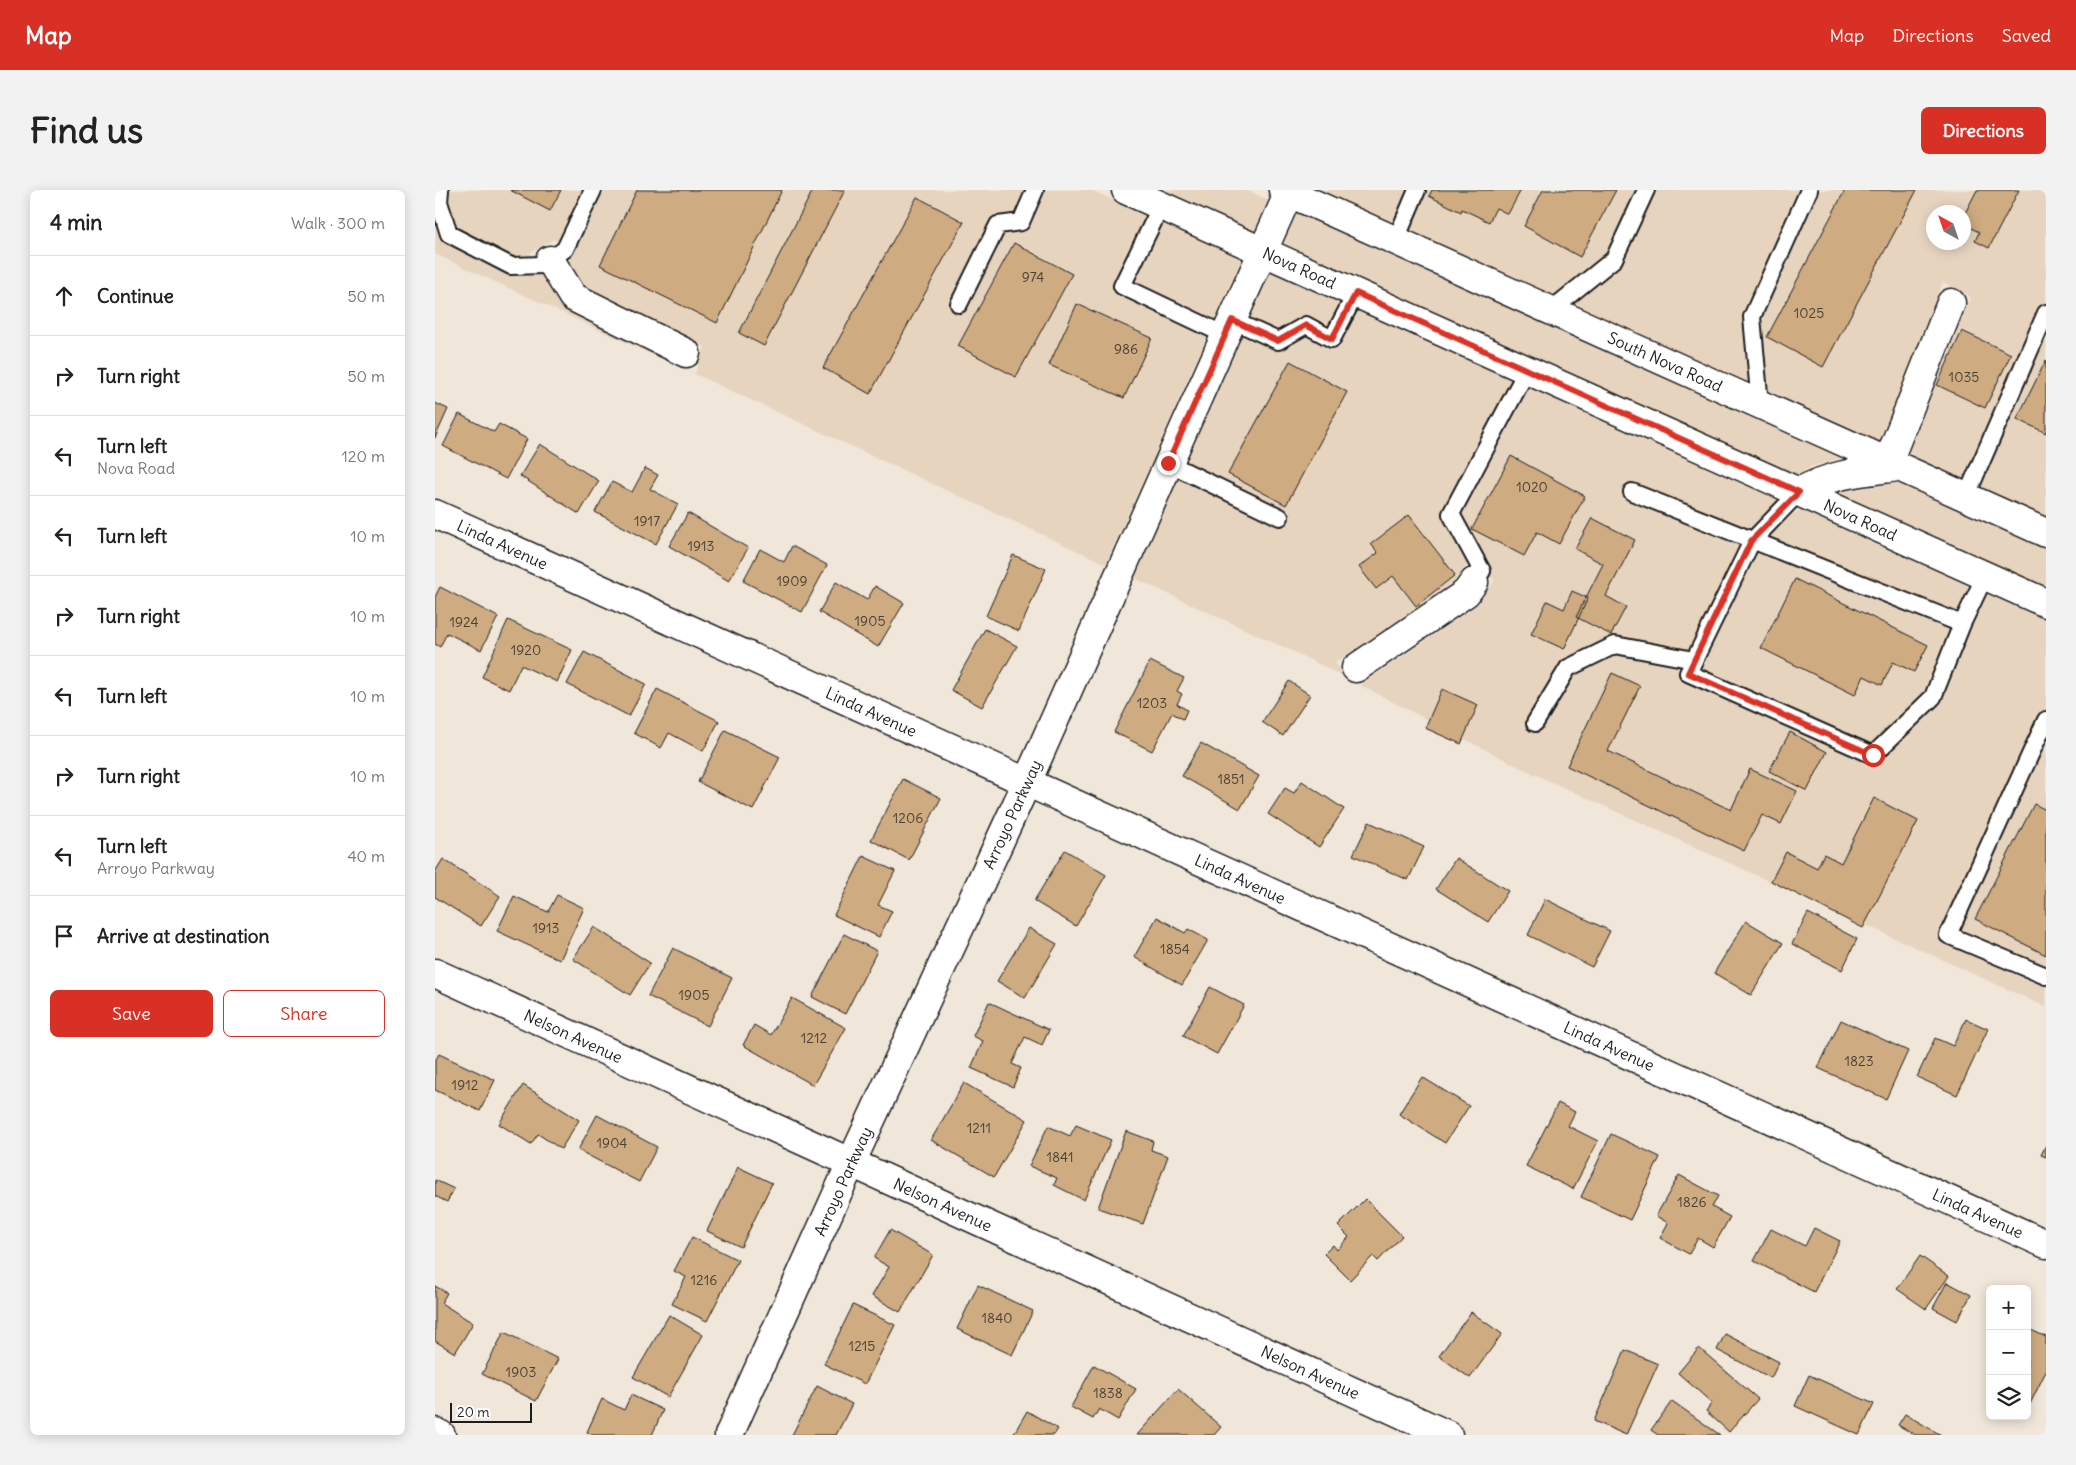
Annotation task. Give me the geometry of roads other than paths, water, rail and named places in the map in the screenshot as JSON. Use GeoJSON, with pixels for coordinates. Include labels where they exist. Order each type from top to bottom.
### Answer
{"type":"FeatureCollection","features":[{"type":"Feature","properties":{"kind":"street","name":"Nova Road"},"geometry":{"type":"LineString","coordinates":[[1126,190],[2046,603]]}},
{"type":"Feature","properties":{"kind":"street","name":"South Nova Road"},"geometry":{"type":"LineString","coordinates":[[1287,191],[1395,242],[1551,310],[2046,533]]}},
{"type":"Feature","properties":{"kind":"street","name":"Arroyo Parkway"},"geometry":{"type":"LineString","coordinates":[[729,1435],[851,1163],[1027,782],[1263,251],[1287,191]]}},
{"type":"Feature","properties":{"kind":"street"},"geometry":{"type":"LineString","coordinates":[[550,260],[573,297],[686,353]]}},
{"type":"Feature","properties":{"kind":"street"},"geometry":{"type":"LineString","coordinates":[[1799,492],[1819,481],[1843,474],[1893,465],[1951,303]]}},
{"type":"Feature","properties":{"kind":"street","name":"Linda Avenue"},"geometry":{"type":"LineString","coordinates":[[435,514],[2046,1244]]}},
{"type":"Feature","properties":{"kind":"street"},"geometry":{"type":"LineString","coordinates":[[1356,668],[1466,593],[1474,582]]}},
{"type":"Feature","properties":{"kind":"street","name":"Nelson Avenue"},"geometry":{"type":"LineString","coordinates":[[435,974],[1448,1435]]}},
{"type":"Feature","properties":{"kind":"street"},"geometry":{"type":"LineString","coordinates":[[435,1432],[441,1435]]}},
{"type":"Feature","properties":{"kind":"lane"},"geometry":{"type":"LineString","coordinates":[[440,190],[439,202],[449,234],[511,266],[543,265],[565,249],[593,190]]}},
{"type":"Feature","properties":{"kind":"lane"},"geometry":{"type":"LineString","coordinates":[[959,304],[998,225],[1021,222],[1035,190]]}},
{"type":"Feature","properties":{"kind":"lane"},"geometry":{"type":"LineString","coordinates":[[1395,242],[1417,190]]}},
{"type":"Feature","properties":{"kind":"lane"},"geometry":{"type":"LineString","coordinates":[[1551,310],[1614,259],[1646,190]]}},
{"type":"Feature","properties":{"kind":"lane"},"geometry":{"type":"LineString","coordinates":[[1760,405],[1753,318],[1809,190]]}},
{"type":"Feature","properties":{"kind":"lane"},"geometry":{"type":"LineString","coordinates":[[1161,206],[1122,286],[1228,328],[1278,341],[1306,325],[1332,339],[1356,293]]}},
{"type":"Feature","properties":{"kind":"lane"},"geometry":{"type":"LineString","coordinates":[[1966,497],[2045,316]]}},
{"type":"Feature","properties":{"kind":"lane"},"geometry":{"type":"LineString","coordinates":[[1474,582],[1482,571],[1451,514],[1527,370]]}},
{"type":"Feature","properties":{"kind":"lane"},"geometry":{"type":"LineString","coordinates":[[1168,463],[1280,517]]}},
{"type":"Feature","properties":{"kind":"lane"},"geometry":{"type":"LineString","coordinates":[[1632,492],[1962,624]]}},
{"type":"Feature","properties":{"kind":"lane"},"geometry":{"type":"LineString","coordinates":[[1799,492],[1751,541],[1688,673],[1873,755],[1933,697],[1962,624],[1985,576]]}},
{"type":"Feature","properties":{"kind":"lane"},"geometry":{"type":"LineString","coordinates":[[1535,723],[1568,668],[1615,645],[1694,660]]}},
{"type":"Feature","properties":{"kind":"lane"},"geometry":{"type":"LineString","coordinates":[[2046,720],[1948,935],[2046,976]]}}]}
